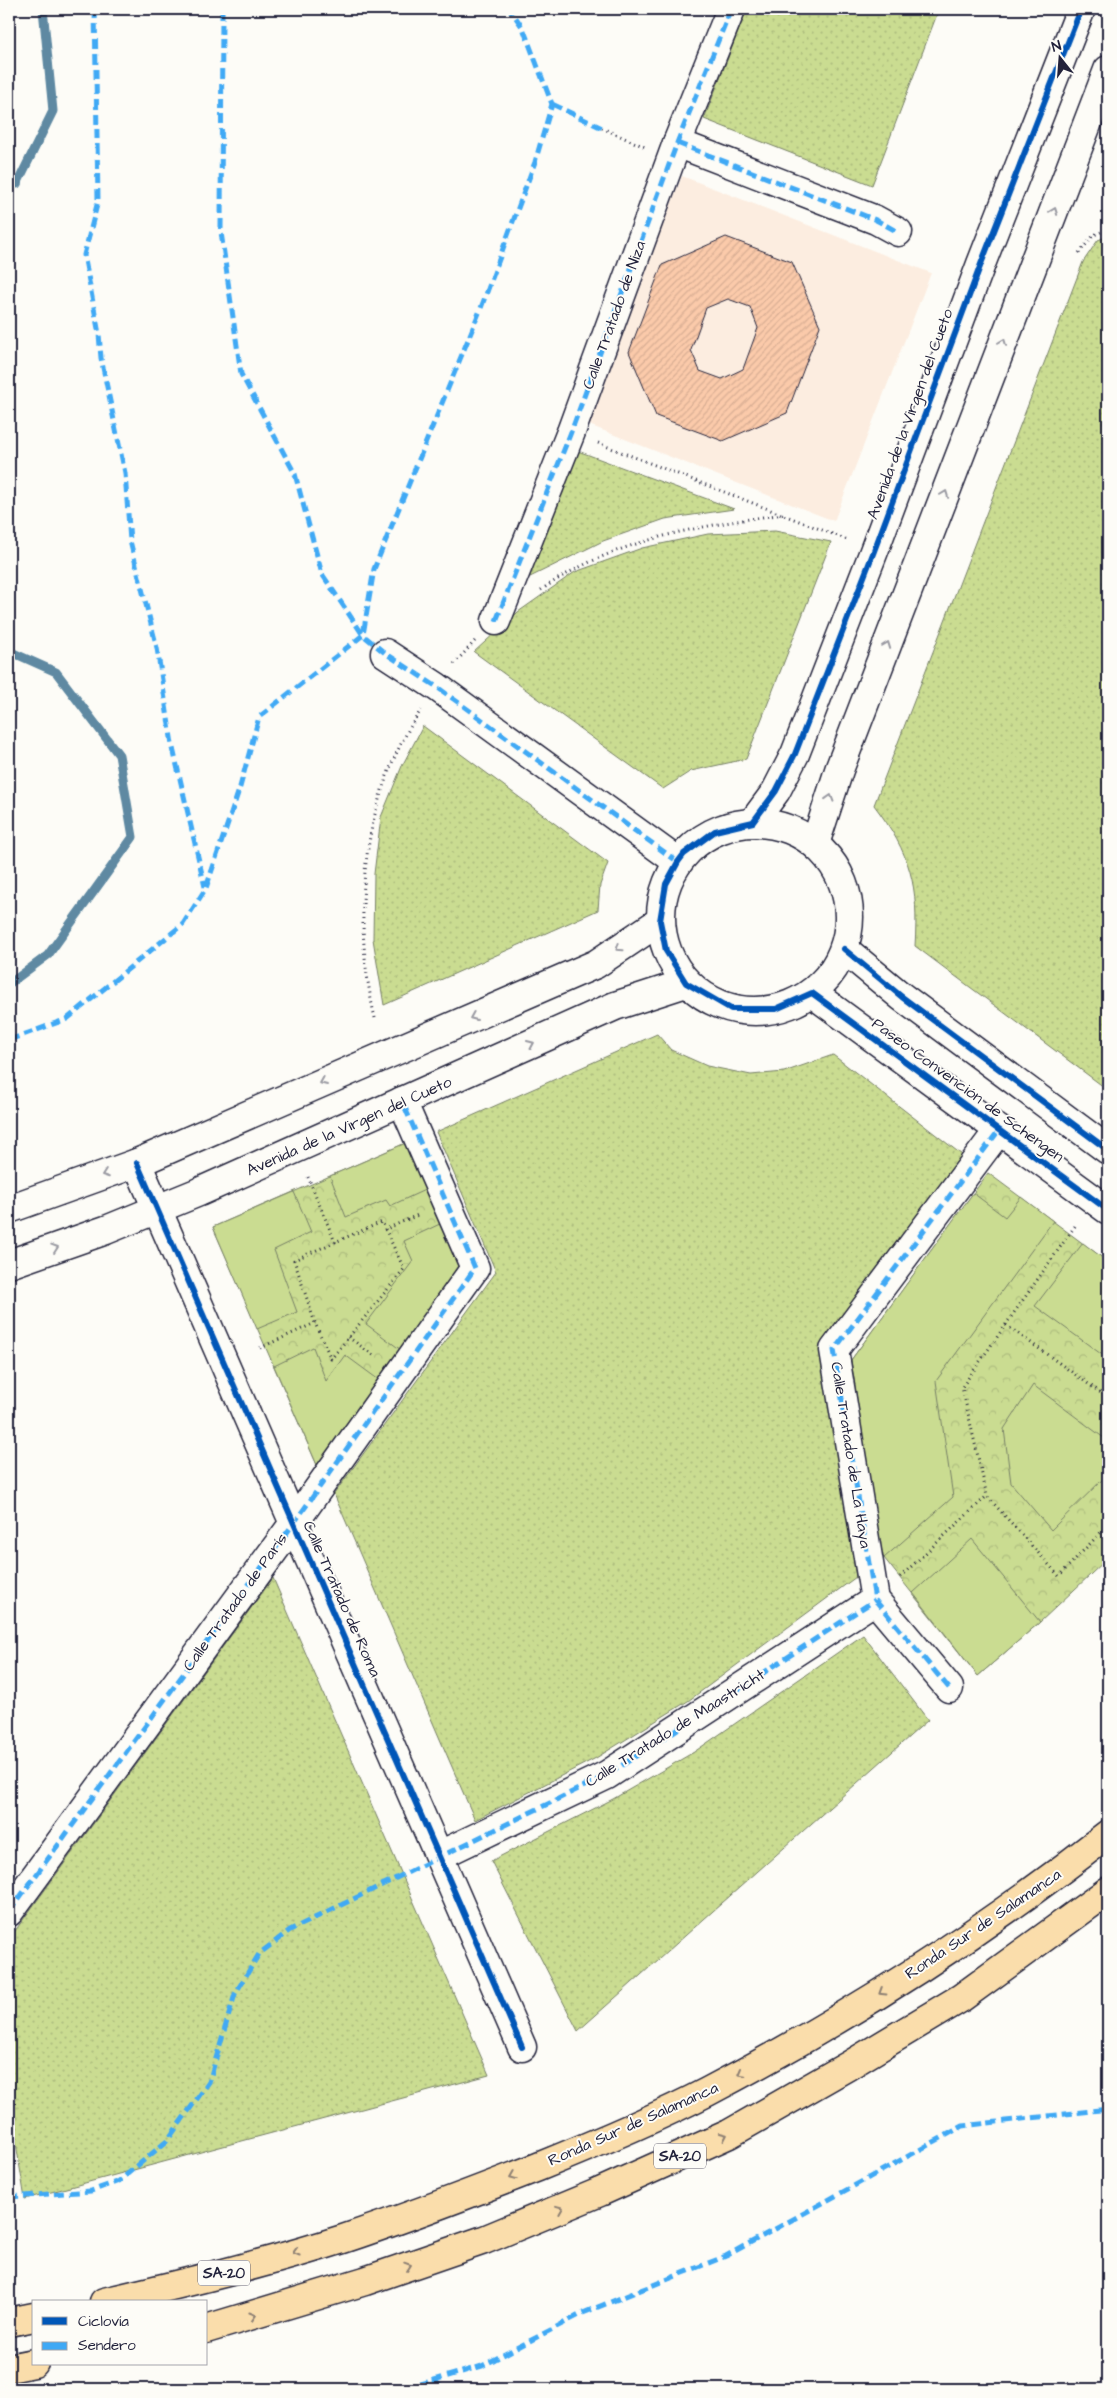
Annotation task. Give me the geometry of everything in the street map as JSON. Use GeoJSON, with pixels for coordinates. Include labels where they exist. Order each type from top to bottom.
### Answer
{"type":"FeatureCollection","features":[{"type":"Feature","properties":{"kind":"highway","name":"Ronda Sur de Salamanca"},"geometry":{"type":"LineString","coordinates":[[113,2300],[199,2280],[343,2239],[472,2193],[551,2161],[706,2093],[822,2028],[929,1963],[1037,1890],[1108,1834]]}},
{"type":"Feature","properties":{"kind":"highway","name":"SA-20"},"geometry":{"type":"LineString","coordinates":[[208,2328],[365,2281],[484,2240],[600,2192],[729,2134],[961,1998],[1108,1891]]}},
{"type":"Feature","properties":{"kind":"highway"},"geometry":{"type":"LineString","coordinates":[[9,2322],[32,2317]]}},
{"type":"Feature","properties":{"kind":"highway"},"geometry":{"type":"LineString","coordinates":[[9,2368],[32,2364]]}},
{"type":"Feature","properties":{"kind":"street","name":"Calle Tratado de Niza"},"geometry":{"type":"LineString","coordinates":[[496,621],[571,432],[674,151],[731,9]]}},
{"type":"Feature","properties":{"kind":"street","name":"Avenida de la Virgen del Cueto"},"geometry":{"type":"LineString","coordinates":[[753,822],[776,791],[795,754],[874,551],[981,264],[1081,9]]}},
{"type":"Feature","properties":{"kind":"street"},"geometry":{"type":"LineString","coordinates":[[815,844],[839,770],[1108,70]]}},
{"type":"Feature","properties":{"kind":"street"},"geometry":{"type":"LineString","coordinates":[[674,151],[876,220],[898,232]]}},
{"type":"Feature","properties":{"kind":"street"},"geometry":{"type":"LineString","coordinates":[[385,653],[437,687],[678,862]]}},
{"type":"Feature","properties":{"kind":"street"},"geometry":{"type":"LineString","coordinates":[[753,822],[785,827],[815,844],[839,873],[850,917],[844,949],[832,972],[812,993],[776,1009],[731,1009],[686,983],[666,951],[660,921],[666,884],[684,854],[715,832],[753,822]]}},
{"type":"Feature","properties":{"kind":"street"},"geometry":{"type":"LineString","coordinates":[[9,1209],[137,1163],[596,964],[660,921]]}},
{"type":"Feature","properties":{"kind":"street"},"geometry":{"type":"LineString","coordinates":[[844,949],[902,997],[1108,1150]]}},
{"type":"Feature","properties":{"kind":"street","name":"Avenida de la Virgen del Cueto"},"geometry":{"type":"LineString","coordinates":[[9,1264],[158,1209],[615,1006],[686,983]]}},
{"type":"Feature","properties":{"kind":"street","name":"Paseo Convención de Schengen"},"geometry":{"type":"LineString","coordinates":[[812,993],[1108,1210]]}},
{"type":"Feature","properties":{"kind":"street","name":"Calle Tratado de París"},"geometry":{"type":"LineString","coordinates":[[9,1912],[294,1523],[476,1268],[402,1102]]}},
{"type":"Feature","properties":{"kind":"street","name":"Calle Tratado de La Haya"},"geometry":{"type":"LineString","coordinates":[[875,1600],[834,1350],[999,1130]]}},
{"type":"Feature","properties":{"kind":"street","name":"Calle Tratado de Roma"},"geometry":{"type":"LineString","coordinates":[[137,1163],[522,2047]]}},
{"type":"Feature","properties":{"kind":"street"},"geometry":{"type":"LineString","coordinates":[[875,1600],[949,1688]]}},
{"type":"Feature","properties":{"kind":"street","name":"Calle Tratado de Maastricht"},"geometry":{"type":"LineString","coordinates":[[440,1855],[607,1774],[875,1600]]}},
{"type":"Feature","properties":{"kind":"path"},"geometry":{"type":"LineString","coordinates":[[602,128],[674,151]]}},
{"type":"Feature","properties":{"kind":"path"},"geometry":{"type":"LineString","coordinates":[[1079,253],[1094,235],[1108,229]]}},
{"type":"Feature","properties":{"kind":"path"},"geometry":{"type":"LineString","coordinates":[[571,432],[874,551]]}},
{"type":"Feature","properties":{"kind":"path"},"geometry":{"type":"LineString","coordinates":[[308,1178],[335,1242]]}},
{"type":"Feature","properties":{"kind":"path"},"geometry":{"type":"LineString","coordinates":[[384,1230],[447,1201]]}},
{"type":"Feature","properties":{"kind":"path"},"geometry":{"type":"LineString","coordinates":[[382,1222],[384,1230],[404,1269],[331,1359],[315,1323],[294,1260],[382,1222]]}},
{"type":"Feature","properties":{"kind":"path"},"geometry":{"type":"LineString","coordinates":[[1075,1226],[962,1387],[987,1496],[1059,1576],[1108,1525]]}},
{"type":"Feature","properties":{"kind":"path"},"geometry":{"type":"LineString","coordinates":[[260,1348],[315,1323]]}},
{"type":"Feature","properties":{"kind":"path"},"geometry":{"type":"LineString","coordinates":[[1006,1324],[1108,1398]]}},
{"type":"Feature","properties":{"kind":"path"},"geometry":{"type":"LineString","coordinates":[[875,1600],[987,1496]]}},
{"type":"Feature","properties":{"kind":"shaded area"},"geometry":{"type":"Polygon","coordinates":[[[682,176],[931,273],[834,521],[584,423],[682,176]]]}},
{"type":"Feature","properties":{"kind":"green space"},"geometry":{"type":"Polygon","coordinates":[[[747,9],[939,9],[872,185],[704,119],[747,9]]]}},
{"type":"Feature","properties":{"kind":"green space"},"geometry":{"type":"Polygon","coordinates":[[[1108,236],[1108,1090],[915,946],[914,888],[910,871],[897,839],[874,805],[1083,262],[1098,240],[1108,236]]]}},
{"type":"Feature","properties":{"kind":"green space"},"geometry":{"type":"Polygon","coordinates":[[[578,451],[734,509],[665,519],[603,541],[526,579],[578,451]]]}},
{"type":"Feature","properties":{"kind":"green space"},"geometry":{"type":"Polygon","coordinates":[[[775,531],[831,542],[746,759],[691,771],[663,789],[474,652],[518,612],[575,572],[642,548],[708,534],[775,531]]]}},
{"type":"Feature","properties":{"kind":"green space"},"geometry":{"type":"Polygon","coordinates":[[[423,726],[608,863],[600,885],[598,910],[384,1005],[373,939],[374,874],[381,817],[402,766],[423,726]]]}},
{"type":"Feature","properties":{"kind":"green space"},"geometry":{"type":"Polygon","coordinates":[[[657,1034],[671,1050],[707,1066],[751,1075],[784,1072],[833,1055],[966,1158],[824,1350],[856,1577],[688,1701],[596,1758],[475,1820],[334,1494],[496,1272],[436,1132],[657,1034]]]}},
{"type":"Feature","properties":{"kind":"green space"},"geometry":{"type":"Polygon","coordinates":[[[408,1142],[463,1266],[317,1465],[213,1227],[408,1142]]]}},
{"type":"Feature","properties":{"kind":"green space"},"geometry":{"type":"Polygon","coordinates":[[[408,1142],[429,1188],[390,1206],[386,1200],[346,1217],[330,1176],[408,1142]]]}},
{"type":"Feature","properties":{"kind":"green space"},"geometry":{"type":"Polygon","coordinates":[[[988,1173],[1108,1262],[1108,1558],[1040,1622],[978,1676],[880,1553],[851,1360],[988,1173]]]}},
{"type":"Feature","properties":{"kind":"green space"},"geometry":{"type":"Polygon","coordinates":[[[294,1192],[311,1232],[274,1250],[297,1312],[257,1329],[213,1227],[294,1192]]]}},
{"type":"Feature","properties":{"kind":"green space"},"geometry":{"type":"Polygon","coordinates":[[[973,1193],[1005,1217],[1021,1197],[1053,1221],[936,1381],[953,1497],[884,1558],[880,1553],[851,1360],[973,1193]]]}},
{"type":"Feature","properties":{"kind":"green space"},"geometry":{"type":"Polygon","coordinates":[[[444,1222],[463,1266],[401,1350],[366,1324],[413,1261],[404,1241],[444,1222]]]}},
{"type":"Feature","properties":{"kind":"green space"},"geometry":{"type":"Polygon","coordinates":[[[1083,1243],[1108,1262],[1108,1359],[1035,1306],[1083,1243]]]}},
{"type":"Feature","properties":{"kind":"green space"},"geometry":{"type":"Polygon","coordinates":[[[313,1347],[326,1381],[345,1355],[379,1380],[317,1465],[274,1366],[313,1347]]]}},
{"type":"Feature","properties":{"kind":"green space"},"geometry":{"type":"Polygon","coordinates":[[[1033,1385],[1108,1441],[1108,1474],[1051,1530],[1011,1483],[1004,1429],[1033,1385]]]}},
{"type":"Feature","properties":{"kind":"green space"},"geometry":{"type":"Polygon","coordinates":[[[972,1539],[1040,1622],[978,1676],[913,1593],[972,1539]]]}},
{"type":"Feature","properties":{"kind":"green space"},"geometry":{"type":"Polygon","coordinates":[[[273,1578],[489,2075],[25,2199],[9,2100],[9,1939],[273,1578]]]}},
{"type":"Feature","properties":{"kind":"green space"},"geometry":{"type":"Polygon","coordinates":[[[863,1635],[928,1720],[578,2031],[491,1861],[613,1799],[694,1752],[863,1635]]]}},
{"type":"Feature","properties":{"kind":"building"},"geometry":{"type":"Polygon","coordinates":[[[726,237],[792,262],[820,326],[787,413],[723,441],[656,416],[629,352],[662,265],[726,237]],[[728,299],[706,308],[691,350],[700,371],[722,379],[743,369],[758,328],[750,307],[728,299]]]}},
{"type":"Feature","properties":{"kind":"waterway"},"geometry":{"type":"LineString","coordinates":[[9,183],[17,184],[53,111],[43,9]]}},
{"type":"Feature","properties":{"kind":"waterway"},"geometry":{"type":"LineString","coordinates":[[9,651],[56,672],[119,755],[133,837],[48,955],[9,984]]}},
{"type":"Feature","properties":{"kind":"marked path"},"geometry":{"type":"LineString","coordinates":[[95,9],[98,201],[84,255],[99,334],[101,358],[125,473],[130,541],[157,648],[172,744],[205,887]]}},
{"type":"Feature","properties":{"kind":"marked path"},"geometry":{"type":"LineString","coordinates":[[222,9],[221,232],[241,374],[295,474],[322,574],[363,635],[385,653],[437,687],[678,862]]}},
{"type":"Feature","properties":{"kind":"marked path"},"geometry":{"type":"LineString","coordinates":[[9,1040],[67,1019],[183,924],[206,888],[240,787],[259,717],[363,635],[374,569],[481,308],[535,162],[552,104],[523,28],[510,9]]}},
{"type":"Feature","properties":{"kind":"marked path"},"geometry":{"type":"LineString","coordinates":[[496,621],[571,432],[677,143],[731,9]]}},
{"type":"Feature","properties":{"kind":"marked path"},"geometry":{"type":"LineString","coordinates":[[552,104],[602,128]]}},
{"type":"Feature","properties":{"kind":"marked path"},"geometry":{"type":"LineString","coordinates":[[677,143],[876,220],[898,232]]}},
{"type":"Feature","properties":{"kind":"marked path"},"geometry":{"type":"LineString","coordinates":[[9,1912],[294,1523],[475,1268],[402,1101]]}},
{"type":"Feature","properties":{"kind":"marked path"},"geometry":{"type":"LineString","coordinates":[[949,1688],[875,1600],[834,1350],[999,1130]]}},
{"type":"Feature","properties":{"kind":"marked path"},"geometry":{"type":"LineString","coordinates":[[9,2197],[91,2191],[119,2181],[167,2141],[209,2082],[235,1994],[259,1954],[290,1930],[607,1775],[875,1600]]}},
{"type":"Feature","properties":{"kind":"marked path"},"geometry":{"type":"LineString","coordinates":[[404,2389],[482,2366],[583,2313],[726,2256],[963,2126],[1108,2109]]}},
{"type":"Feature","properties":{"kind":"marked path"},"geometry":{"type":"LineString","coordinates":[[434,2380],[443,2389]]}},
{"type":"Feature","properties":{"kind":"cycle path"},"geometry":{"type":"LineString","coordinates":[[1081,9],[981,264],[874,551],[795,754],[776,791],[753,822],[715,831],[684,854],[666,884],[660,921],[666,951],[686,983],[731,1009],[776,1009],[812,993],[1108,1210]]}},
{"type":"Feature","properties":{"kind":"cycle path"},"geometry":{"type":"LineString","coordinates":[[844,949],[902,997],[1108,1150]]}},
{"type":"Feature","properties":{"kind":"cycle path"},"geometry":{"type":"LineString","coordinates":[[137,1163],[522,2047]]}}]}
